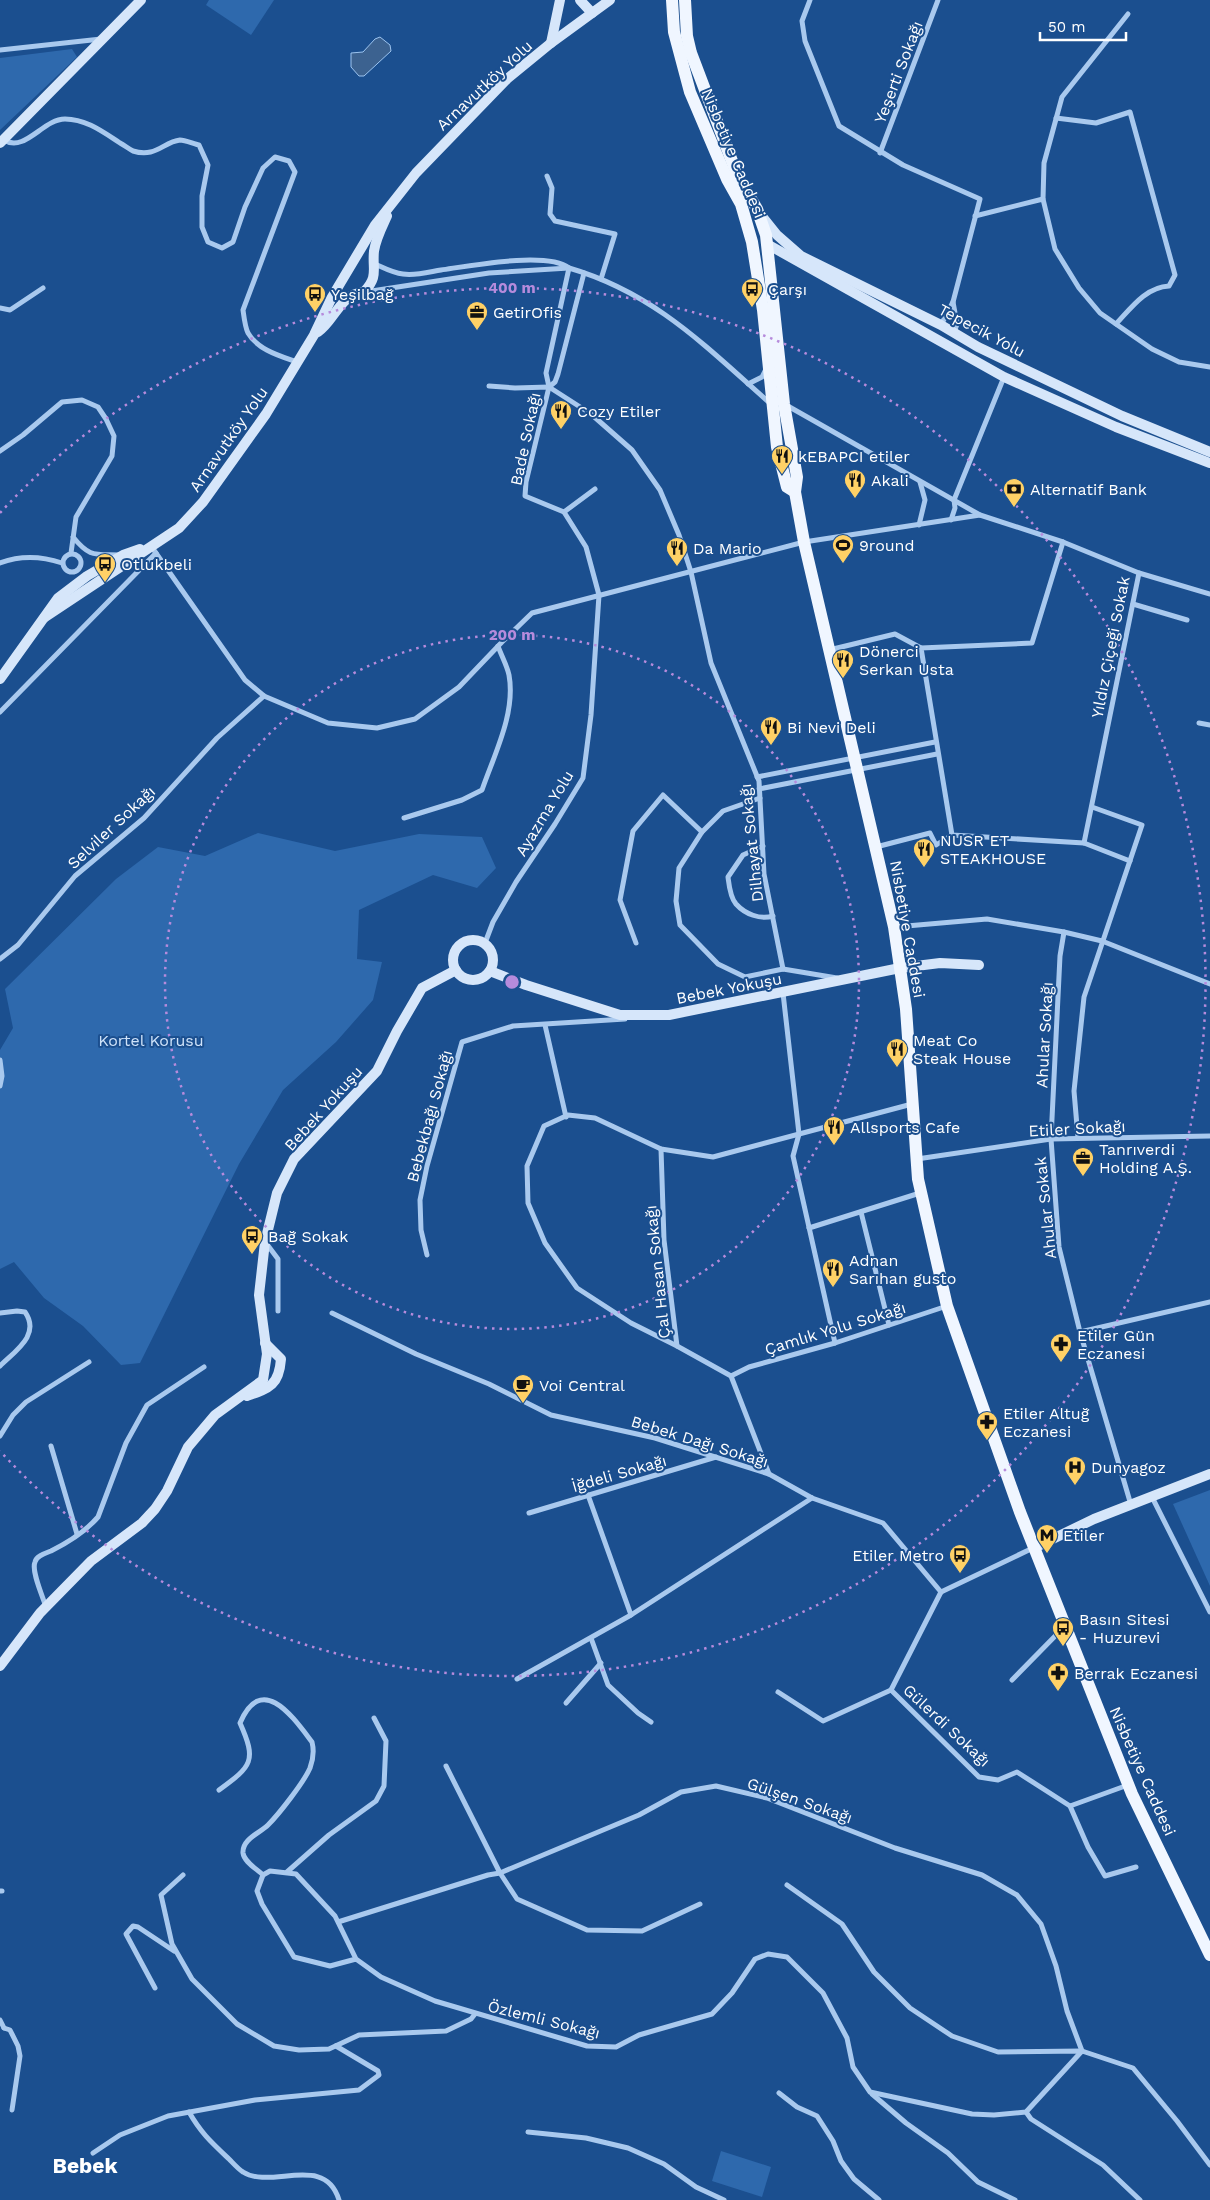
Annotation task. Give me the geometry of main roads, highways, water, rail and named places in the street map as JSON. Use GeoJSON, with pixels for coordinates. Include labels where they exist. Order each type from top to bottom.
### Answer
{"type":"FeatureCollection","features":[{"type":"Feature","properties":{"kind":"main road"},"geometry":{"type":"LineString","coordinates":[[2,141],[141,0]]}},
{"type":"Feature","properties":{"kind":"main road"},"geometry":{"type":"LineString","coordinates":[[551,43],[560,0]]}},
{"type":"Feature","properties":{"kind":"main road"},"geometry":{"type":"LineString","coordinates":[[580,0],[592,14]]}},
{"type":"Feature","properties":{"kind":"main road","name":"Arnavutköy Yolu"},"geometry":{"type":"LineString","coordinates":[[391,206],[416,173],[507,79],[551,43],[610,0]]}},
{"type":"Feature","properties":{"kind":"main road","name":"Nisbetiye Caddesi"},"geometry":{"type":"LineString","coordinates":[[672,0],[674,32],[690,92],[727,179],[741,204],[756,259],[768,366],[778,405]]}},
{"type":"Feature","properties":{"kind":"main road","name":"Nisbetiye Caddesi"},"geometry":{"type":"LineString","coordinates":[[685,0],[687,36],[691,53],[738,177],[757,209],[767,244],[778,405],[777,447],[787,487],[795,492],[804,542],[894,927],[906,1009],[916,1159],[921,1193],[947,1306],[1034,1548],[1128,1785],[1208,1940],[1210,1955]]}},
{"type":"Feature","properties":{"kind":"main road"},"geometry":{"type":"LineString","coordinates":[[741,204],[750,215],[758,236],[767,244]]}},
{"type":"Feature","properties":{"kind":"main road"},"geometry":{"type":"LineString","coordinates":[[314,335],[344,276],[376,223],[391,206]]}},
{"type":"Feature","properties":{"kind":"main road"},"geometry":{"type":"LineString","coordinates":[[314,335],[321,330],[335,311],[372,283],[375,272],[374,252],[377,238],[391,206]]}},
{"type":"Feature","properties":{"kind":"main road","name":"Tepecik Yolu"},"geometry":{"type":"LineString","coordinates":[[757,209],[777,235],[801,256],[941,325],[1011,363],[1122,416],[1210,452]]}},
{"type":"Feature","properties":{"kind":"main road","name":"Tepecik Yolu"},"geometry":{"type":"LineString","coordinates":[[767,244],[1004,377],[1116,427],[1210,463]]}},
{"type":"Feature","properties":{"kind":"main road"},"geometry":{"type":"LineString","coordinates":[[769,263],[786,254]]}},
{"type":"Feature","properties":{"kind":"main road"},"geometry":{"type":"LineString","coordinates":[[353,261],[360,259],[375,264]]}},
{"type":"Feature","properties":{"kind":"main road"},"geometry":{"type":"LineString","coordinates":[[344,276],[348,286],[360,292]]}},
{"type":"Feature","properties":{"kind":"main road"},"geometry":{"type":"LineString","coordinates":[[933,338],[941,325]]}},
{"type":"Feature","properties":{"kind":"main road"},"geometry":{"type":"LineString","coordinates":[[947,345],[954,333]]}},
{"type":"Feature","properties":{"kind":"main road","name":"Arnavutköy Yolu"},"geometry":{"type":"LineString","coordinates":[[153,549],[179,528],[203,502],[266,414],[314,335]]}},
{"type":"Feature","properties":{"kind":"main road"},"geometry":{"type":"LineString","coordinates":[[1004,377],[1011,363]]}},
{"type":"Feature","properties":{"kind":"main road"},"geometry":{"type":"LineString","coordinates":[[0,679],[45,617],[85,581],[123,555],[153,549]]}},
{"type":"Feature","properties":{"kind":"main road"},"geometry":{"type":"LineString","coordinates":[[85,581],[153,549]]}},
{"type":"Feature","properties":{"kind":"main road"},"geometry":{"type":"LineString","coordinates":[[475,940],[485,943],[492,955],[493,965],[490,971],[481,978],[474,980],[467,979],[456,970],[454,957],[456,950],[462,944],[475,940]]}},
{"type":"Feature","properties":{"kind":"main road","name":"Bebek Yokuşu"},"geometry":{"type":"LineString","coordinates":[[490,971],[526,985],[620,1015],[670,1015],[900,968],[940,963],[979,965]]}},
{"type":"Feature","properties":{"kind":"main road","name":"Bebek Yokuşu"},"geometry":{"type":"LineString","coordinates":[[0,1666],[46,1607],[90,1561],[142,1523],[155,1509],[167,1491],[188,1447],[215,1415],[263,1380],[267,1354],[259,1294],[265,1242],[277,1192],[294,1160],[377,1071],[422,988],[456,970]]}},
{"type":"Feature","properties":{"kind":"main road"},"geometry":{"type":"LineString","coordinates":[[236,1399],[266,1390],[277,1379],[281,1359],[265,1343]]}},
{"type":"Feature","properties":{"kind":"main road"},"geometry":{"type":"LineString","coordinates":[[1034,1548],[1094,1520],[1210,1474]]}},
{"type":"Feature","properties":{"kind":"place","name":"Çarşı"},"geometry":{"type":"Point","coordinates":[752,308]}},
{"type":"Feature","properties":{"kind":"place","name":"Yeşilbağ"},"geometry":{"type":"Point","coordinates":[315,313]}},
{"type":"Feature","properties":{"kind":"place","name":"GetirOfis"},"geometry":{"type":"Point","coordinates":[477,331]}},
{"type":"Feature","properties":{"kind":"place","name":"Cozy Etiler"},"geometry":{"type":"Point","coordinates":[561,430]}},
{"type":"Feature","properties":{"kind":"place","name":"kEBAPCI etiler"},"geometry":{"type":"Point","coordinates":[782,475]}},
{"type":"Feature","properties":{"kind":"place","name":"Akali"},"geometry":{"type":"Point","coordinates":[855,499]}},
{"type":"Feature","properties":{"kind":"place","name":"Alternatif Bank"},"geometry":{"type":"Point","coordinates":[1014,508]}},
{"type":"Feature","properties":{"kind":"place","name":"9round"},"geometry":{"type":"Point","coordinates":[843,564]}},
{"type":"Feature","properties":{"kind":"place","name":"Da Mario"},"geometry":{"type":"Point","coordinates":[677,567]}},
{"type":"Feature","properties":{"kind":"place","name":"Otlukbeli"},"geometry":{"type":"Point","coordinates":[105,583]}},
{"type":"Feature","properties":{"kind":"place","name":"Dönerci Serkan Usta"},"geometry":{"type":"Point","coordinates":[843,679]}},
{"type":"Feature","properties":{"kind":"place","name":"Bi Nevi Deli"},"geometry":{"type":"Point","coordinates":[771,746]}},
{"type":"Feature","properties":{"kind":"place","name":"NUSR ET STEAKHOUSE"},"geometry":{"type":"Point","coordinates":[924,868]}},
{"type":"Feature","properties":{"kind":"place","name":"Meat Co Steak House"},"geometry":{"type":"Point","coordinates":[897,1068]}},
{"type":"Feature","properties":{"kind":"place","name":"Allsports Cafe"},"geometry":{"type":"Point","coordinates":[834,1146]}},
{"type":"Feature","properties":{"kind":"place","name":"Tanrıverdi Holding A.Ş."},"geometry":{"type":"Point","coordinates":[1083,1177]}},
{"type":"Feature","properties":{"kind":"place","name":"Bağ Sokak"},"geometry":{"type":"Point","coordinates":[252,1255]}},
{"type":"Feature","properties":{"kind":"place","name":"Adnan Sarıhan gusto"},"geometry":{"type":"Point","coordinates":[833,1288]}},
{"type":"Feature","properties":{"kind":"place","name":"Etiler Gün Eczanesi"},"geometry":{"type":"Point","coordinates":[1061,1363]}},
{"type":"Feature","properties":{"kind":"place","name":"Voi Central"},"geometry":{"type":"Point","coordinates":[523,1404]}},
{"type":"Feature","properties":{"kind":"place","name":"Etiler Altuğ Eczanesi"},"geometry":{"type":"Point","coordinates":[987,1441]}},
{"type":"Feature","properties":{"kind":"place","name":"Dunyagoz"},"geometry":{"type":"Point","coordinates":[1075,1486]}},
{"type":"Feature","properties":{"kind":"place","name":"Etiler"},"geometry":{"type":"Point","coordinates":[1047,1554]}},
{"type":"Feature","properties":{"kind":"place","name":"Etiler Metro"},"geometry":{"type":"Point","coordinates":[960,1574]}},
{"type":"Feature","properties":{"kind":"place","name":"Basın Sitesi - Huzurevi"},"geometry":{"type":"Point","coordinates":[1063,1647]}},
{"type":"Feature","properties":{"kind":"place","name":"Berrak Eczanesi"},"geometry":{"type":"Point","coordinates":[1058,1692]}},
{"type":"Feature","properties":{"kind":"district","name":"Bebek"},"geometry":{"type":"Point","coordinates":[85,2166]}},
{"type":"Feature","properties":{"kind":"park label","name":"Kortel Korusu"},"geometry":{"type":"Point","coordinates":[151,1040]}}]}
